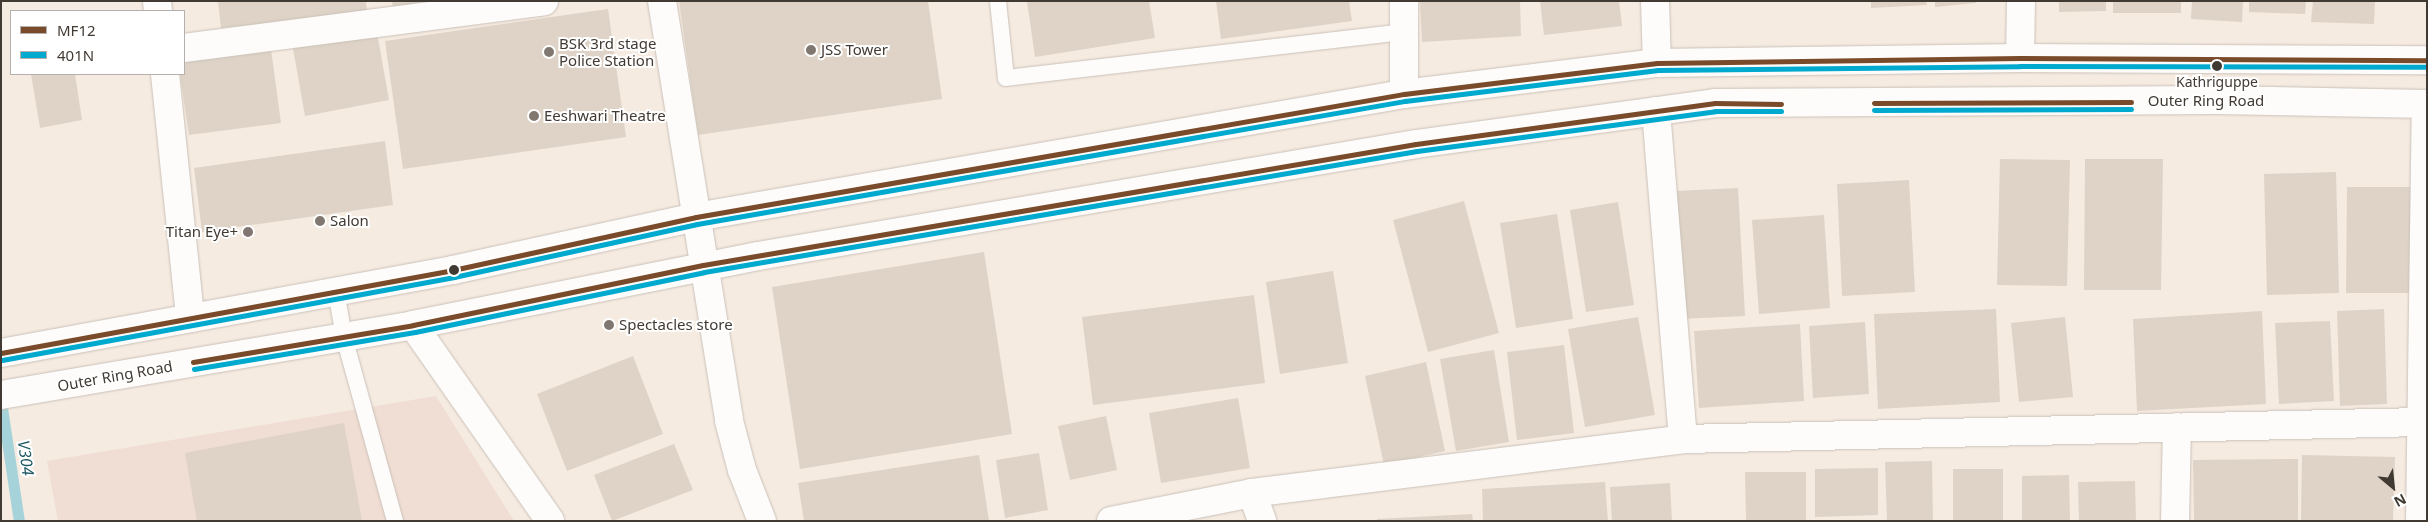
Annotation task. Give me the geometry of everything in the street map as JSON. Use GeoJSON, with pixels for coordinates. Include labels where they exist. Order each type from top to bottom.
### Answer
{"type":"FeatureCollection","features":[{"type":"Feature","properties":{"kind":"main road"},"geometry":{"type":"LineString","coordinates":[[185,48],[544,1]]}},
{"type":"Feature","properties":{"kind":"main road"},"geometry":{"type":"LineString","coordinates":[[662,1],[729,421],[742,470],[762,521]]}},
{"type":"Feature","properties":{"kind":"main road"},"geometry":{"type":"LineString","coordinates":[[1404,1],[1404,94]]}},
{"type":"Feature","properties":{"kind":"main road"},"geometry":{"type":"LineString","coordinates":[[1655,1],[1657,62]]}},
{"type":"Feature","properties":{"kind":"main road"},"geometry":{"type":"LineString","coordinates":[[2020,58],[2021,1]]}},
{"type":"Feature","properties":{"kind":"main road"},"geometry":{"type":"LineString","coordinates":[[1,353],[453,270],[696,217],[1404,94],[1657,62],[2020,58],[2427,60]]}},
{"type":"Feature","properties":{"kind":"main road"},"geometry":{"type":"LineString","coordinates":[[165,75],[190,318]]}},
{"type":"Feature","properties":{"kind":"main road","name":"Outer Ring Road"},"geometry":{"type":"LineString","coordinates":[[1,395],[412,325],[703,265],[1416,144],[1715,103],[2219,100],[2426,104]]}},
{"type":"Feature","properties":{"kind":"main road"},"geometry":{"type":"LineString","coordinates":[[2420,521],[2426,104]]}},
{"type":"Feature","properties":{"kind":"main road"},"geometry":{"type":"LineString","coordinates":[[1656,112],[1683,439]]}},
{"type":"Feature","properties":{"kind":"main road"},"geometry":{"type":"LineString","coordinates":[[412,325],[550,521]]}},
{"type":"Feature","properties":{"kind":"main road"},"geometry":{"type":"LineString","coordinates":[[1111,521],[1252,493],[1683,439],[2422,422]]}},
{"type":"Feature","properties":{"kind":"main road"},"geometry":{"type":"LineString","coordinates":[[2175,521],[2177,428]]}},
{"type":"Feature","properties":{"kind":"main road"},"geometry":{"type":"LineString","coordinates":[[1252,493],[1262,521]]}},
{"type":"Feature","properties":{"kind":"lane"},"geometry":{"type":"LineString","coordinates":[[998,1],[1006,78],[1403,32]]}},
{"type":"Feature","properties":{"kind":"lane"},"geometry":{"type":"LineString","coordinates":[[336,291],[344,337],[395,521]]}},
{"type":"Feature","properties":{"kind":"shaded area"},"geometry":{"type":"Polygon","coordinates":[[[436,396],[514,521],[58,521],[47,461],[436,396]]]}},
{"type":"Feature","properties":{"kind":"building"},"geometry":{"type":"Polygon","coordinates":[[[218,1],[366,1],[367,12],[221,28],[218,1]]]}},
{"type":"Feature","properties":{"kind":"building"},"geometry":{"type":"Polygon","coordinates":[[[392,1],[423,1],[423,2],[393,8],[392,1]]]}},
{"type":"Feature","properties":{"kind":"building","name":"JSS Tower"},"geometry":{"type":"Polygon","coordinates":[[[679,1],[928,1],[942,99],[698,135],[679,1]]]}},
{"type":"Feature","properties":{"kind":"building"},"geometry":{"type":"Polygon","coordinates":[[[1027,1],[1149,1],[1155,38],[1035,57],[1027,1]]]}},
{"type":"Feature","properties":{"kind":"building"},"geometry":{"type":"Polygon","coordinates":[[[1216,1],[1349,1],[1352,21],[1221,39],[1216,1]]]}},
{"type":"Feature","properties":{"kind":"building"},"geometry":{"type":"Polygon","coordinates":[[[1420,1],[1520,1],[1521,36],[1422,42],[1420,1]]]}},
{"type":"Feature","properties":{"kind":"building"},"geometry":{"type":"Polygon","coordinates":[[[1540,1],[1619,1],[1622,26],[1544,35],[1540,1]]]}},
{"type":"Feature","properties":{"kind":"building"},"geometry":{"type":"Polygon","coordinates":[[[1871,1],[1926,1],[1927,5],[1871,8],[1871,1]]]}},
{"type":"Feature","properties":{"kind":"building"},"geometry":{"type":"Polygon","coordinates":[[[1935,1],[1976,1],[1976,3],[1935,7],[1935,1]]]}},
{"type":"Feature","properties":{"kind":"building"},"geometry":{"type":"Polygon","coordinates":[[[2059,1],[2106,1],[2106,11],[2059,12],[2059,1]]]}},
{"type":"Feature","properties":{"kind":"building"},"geometry":{"type":"Polygon","coordinates":[[[2113,1],[2181,1],[2181,13],[2113,13],[2113,1]]]}},
{"type":"Feature","properties":{"kind":"building"},"geometry":{"type":"Polygon","coordinates":[[[2192,1],[2243,1],[2242,22],[2191,19],[2192,1]]]}},
{"type":"Feature","properties":{"kind":"building"},"geometry":{"type":"Polygon","coordinates":[[[2249,1],[2306,1],[2305,14],[2249,12],[2249,1]]]}},
{"type":"Feature","properties":{"kind":"building"},"geometry":{"type":"Polygon","coordinates":[[[2313,1],[2375,1],[2374,24],[2311,22],[2313,1]]]}},
{"type":"Feature","properties":{"kind":"building"},"geometry":{"type":"Polygon","coordinates":[[[608,9],[626,137],[403,169],[385,41],[608,9]]]}},
{"type":"Feature","properties":{"kind":"building"},"geometry":{"type":"Polygon","coordinates":[[[376,27],[389,100],[305,116],[292,43],[376,27]]]}},
{"type":"Feature","properties":{"kind":"building"},"geometry":{"type":"Polygon","coordinates":[[[270,42],[281,123],[189,135],[180,75],[185,75],[185,54],[270,42]]]}},
{"type":"Feature","properties":{"kind":"building"},"geometry":{"type":"Polygon","coordinates":[[[31,75],[75,75],[82,120],[40,128],[31,75]]]}},
{"type":"Feature","properties":{"kind":"building"},"geometry":{"type":"Polygon","coordinates":[[[385,141],[393,205],[202,232],[194,168],[385,141]]]}},
{"type":"Feature","properties":{"kind":"building"},"geometry":{"type":"Polygon","coordinates":[[[2000,159],[2070,160],[2067,286],[1997,285],[2000,159]]]}},
{"type":"Feature","properties":{"kind":"building"},"geometry":{"type":"Polygon","coordinates":[[[2085,159],[2163,159],[2161,290],[2084,290],[2085,159]]]}},
{"type":"Feature","properties":{"kind":"building"},"geometry":{"type":"Polygon","coordinates":[[[2336,172],[2339,293],[2267,295],[2264,174],[2336,172]]]}},
{"type":"Feature","properties":{"kind":"building"},"geometry":{"type":"Polygon","coordinates":[[[1909,180],[1915,292],[1842,296],[1837,184],[1909,180]]]}},
{"type":"Feature","properties":{"kind":"building"},"geometry":{"type":"Polygon","coordinates":[[[2347,187],[2416,187],[2416,293],[2346,293],[2347,187]]]}},
{"type":"Feature","properties":{"kind":"building"},"geometry":{"type":"Polygon","coordinates":[[[1738,188],[1745,316],[1682,319],[1676,191],[1738,188]]]}},
{"type":"Feature","properties":{"kind":"building"},"geometry":{"type":"Polygon","coordinates":[[[1464,201],[1499,333],[1428,352],[1393,220],[1464,201]]]}},
{"type":"Feature","properties":{"kind":"building"},"geometry":{"type":"Polygon","coordinates":[[[1618,202],[1634,305],[1586,312],[1570,210],[1618,202]]]}},
{"type":"Feature","properties":{"kind":"building"},"geometry":{"type":"Polygon","coordinates":[[[1557,214],[1573,319],[1516,328],[1500,223],[1557,214]]]}},
{"type":"Feature","properties":{"kind":"building"},"geometry":{"type":"Polygon","coordinates":[[[1824,215],[1830,308],[1759,314],[1752,220],[1824,215]]]}},
{"type":"Feature","properties":{"kind":"building"},"geometry":{"type":"Polygon","coordinates":[[[984,252],[1012,434],[800,469],[772,287],[984,252]]]}},
{"type":"Feature","properties":{"kind":"building"},"geometry":{"type":"Polygon","coordinates":[[[1333,271],[1348,363],[1280,374],[1266,282],[1333,271]]]}},
{"type":"Feature","properties":{"kind":"building"},"geometry":{"type":"Polygon","coordinates":[[[1254,295],[1265,383],[1093,405],[1082,317],[1254,295]]]}},
{"type":"Feature","properties":{"kind":"building"},"geometry":{"type":"Polygon","coordinates":[[[1996,309],[2000,402],[1878,409],[1874,314],[1996,309]]]}},
{"type":"Feature","properties":{"kind":"building"},"geometry":{"type":"Polygon","coordinates":[[[2384,309],[2387,404],[2340,406],[2337,311],[2384,309]]]}},
{"type":"Feature","properties":{"kind":"building"},"geometry":{"type":"Polygon","coordinates":[[[2262,311],[2266,404],[2137,411],[2133,319],[2262,311]]]}},
{"type":"Feature","properties":{"kind":"building"},"geometry":{"type":"Polygon","coordinates":[[[1638,317],[1655,415],[1585,427],[1568,329],[1638,317]]]}},
{"type":"Feature","properties":{"kind":"building"},"geometry":{"type":"Polygon","coordinates":[[[2065,317],[2073,397],[2019,402],[2011,323],[2065,317]]]}},
{"type":"Feature","properties":{"kind":"building"},"geometry":{"type":"Polygon","coordinates":[[[2330,321],[2334,401],[2279,404],[2275,323],[2330,321]]]}},
{"type":"Feature","properties":{"kind":"building"},"geometry":{"type":"Polygon","coordinates":[[[1865,322],[1869,394],[1813,398],[1809,326],[1865,322]]]}},
{"type":"Feature","properties":{"kind":"building"},"geometry":{"type":"Polygon","coordinates":[[[1800,324],[1804,401],[1699,408],[1694,331],[1800,324]]]}},
{"type":"Feature","properties":{"kind":"building"},"geometry":{"type":"Polygon","coordinates":[[[1564,345],[1574,433],[1517,440],[1507,352],[1564,345]]]}},
{"type":"Feature","properties":{"kind":"building"},"geometry":{"type":"Polygon","coordinates":[[[1494,350],[1509,442],[1456,451],[1440,359],[1494,350]]]}},
{"type":"Feature","properties":{"kind":"building"},"geometry":{"type":"Polygon","coordinates":[[[633,356],[663,434],[567,471],[537,394],[633,356]]]}},
{"type":"Feature","properties":{"kind":"building"},"geometry":{"type":"Polygon","coordinates":[[[1426,362],[1445,451],[1384,465],[1365,376],[1426,362]]]}},
{"type":"Feature","properties":{"kind":"building"},"geometry":{"type":"Polygon","coordinates":[[[1238,398],[1250,468],[1161,483],[1149,413],[1238,398]]]}},
{"type":"Feature","properties":{"kind":"building"},"geometry":{"type":"Polygon","coordinates":[[[1106,416],[1117,470],[1070,480],[1058,426],[1106,416]]]}},
{"type":"Feature","properties":{"kind":"building"},"geometry":{"type":"Polygon","coordinates":[[[344,423],[362,521],[197,521],[185,453],[344,423]]]}},
{"type":"Feature","properties":{"kind":"building"},"geometry":{"type":"Polygon","coordinates":[[[674,444],[693,490],[612,521],[594,475],[674,444]]]}},
{"type":"Feature","properties":{"kind":"building"},"geometry":{"type":"Polygon","coordinates":[[[1039,453],[1048,510],[1005,518],[996,460],[1039,453]]]}},
{"type":"Feature","properties":{"kind":"building"},"geometry":{"type":"Polygon","coordinates":[[[979,455],[989,521],[804,521],[798,483],[979,455]]]}},
{"type":"Feature","properties":{"kind":"building"},"geometry":{"type":"Polygon","coordinates":[[[2302,455],[2395,457],[2393,521],[2301,521],[2302,455]]]}},
{"type":"Feature","properties":{"kind":"building"},"geometry":{"type":"Polygon","coordinates":[[[2298,459],[2298,521],[2194,521],[2193,460],[2298,459]]]}},
{"type":"Feature","properties":{"kind":"building"},"geometry":{"type":"Polygon","coordinates":[[[1932,461],[1933,521],[1887,521],[1885,462],[1932,461]]]}},
{"type":"Feature","properties":{"kind":"building"},"geometry":{"type":"Polygon","coordinates":[[[1878,468],[1878,515],[1815,517],[1815,469],[1878,468]]]}},
{"type":"Feature","properties":{"kind":"building"},"geometry":{"type":"Polygon","coordinates":[[[1953,469],[2003,469],[2003,521],[1953,521],[1953,469]]]}},
{"type":"Feature","properties":{"kind":"building"},"geometry":{"type":"Polygon","coordinates":[[[1745,472],[1806,472],[1806,521],[1746,521],[1745,472]]]}},
{"type":"Feature","properties":{"kind":"building"},"geometry":{"type":"Polygon","coordinates":[[[2069,475],[2070,521],[2022,521],[2022,476],[2069,475]]]}},
{"type":"Feature","properties":{"kind":"building"},"geometry":{"type":"Polygon","coordinates":[[[2135,481],[2136,521],[2079,521],[2078,482],[2135,481]]]}},
{"type":"Feature","properties":{"kind":"building"},"geometry":{"type":"Polygon","coordinates":[[[1605,482],[1608,521],[1483,521],[1482,489],[1605,482]]]}},
{"type":"Feature","properties":{"kind":"building"},"geometry":{"type":"Polygon","coordinates":[[[1670,483],[1672,521],[1612,521],[1610,487],[1670,483]]]}},
{"type":"Feature","properties":{"kind":"building"},"geometry":{"type":"Polygon","coordinates":[[[1472,514],[1473,521],[1377,521],[1377,519],[1472,514]]]}},
{"type":"Feature","properties":{"kind":"waterway","name":"V304"},"geometry":{"type":"LineString","coordinates":[[1,401],[19,521]]}},
{"type":"Feature","properties":{"kind":"transit line","name":"MF12"},"geometry":{"type":"LineString","coordinates":[[1,353],[453,270],[696,217],[1404,94],[1657,63],[2020,58],[2427,60]]}},
{"type":"Feature","properties":{"kind":"transit line","name":"401N"},"geometry":{"type":"LineString","coordinates":[[2,360],[454,277],[697,224],[1405,101],[1658,70],[2020,66],[2427,67]]}},
{"type":"Feature","properties":{"kind":"transit line","name":"MF12"},"geometry":{"type":"LineString","coordinates":[[1874,103],[2131,102]]}},
{"type":"Feature","properties":{"kind":"transit line","name":"MF12"},"geometry":{"type":"LineString","coordinates":[[193,362],[413,325],[703,265],[1416,144],[1715,103],[1781,104]]}},
{"type":"Feature","properties":{"kind":"transit line","name":"401N"},"geometry":{"type":"LineString","coordinates":[[1874,110],[2131,109]]}},
{"type":"Feature","properties":{"kind":"transit line","name":"401N"},"geometry":{"type":"LineString","coordinates":[[194,369],[415,332],[704,272],[1417,151],[1715,111],[1781,111]]}},
{"type":"Feature","properties":{"kind":"place","name":"JSS Tower"},"geometry":{"type":"Point","coordinates":[811,50]}},
{"type":"Feature","properties":{"kind":"place","name":"BSK 3rd stage Police Station"},"geometry":{"type":"Point","coordinates":[549,52]}},
{"type":"Feature","properties":{"kind":"place","name":"Kathriguppe"},"geometry":{"type":"Point","coordinates":[2217,66]}},
{"type":"Feature","properties":{"kind":"place","name":"Eeshwari Theatre"},"geometry":{"type":"Point","coordinates":[534,116]}},
{"type":"Feature","properties":{"kind":"place","name":"Salon"},"geometry":{"type":"Point","coordinates":[320,221]}},
{"type":"Feature","properties":{"kind":"place","name":"Titan Eye+"},"geometry":{"type":"Point","coordinates":[248,232]}},
{"type":"Feature","properties":{"kind":"place","name":"Spectacles store"},"geometry":{"type":"Point","coordinates":[609,325]}}]}
